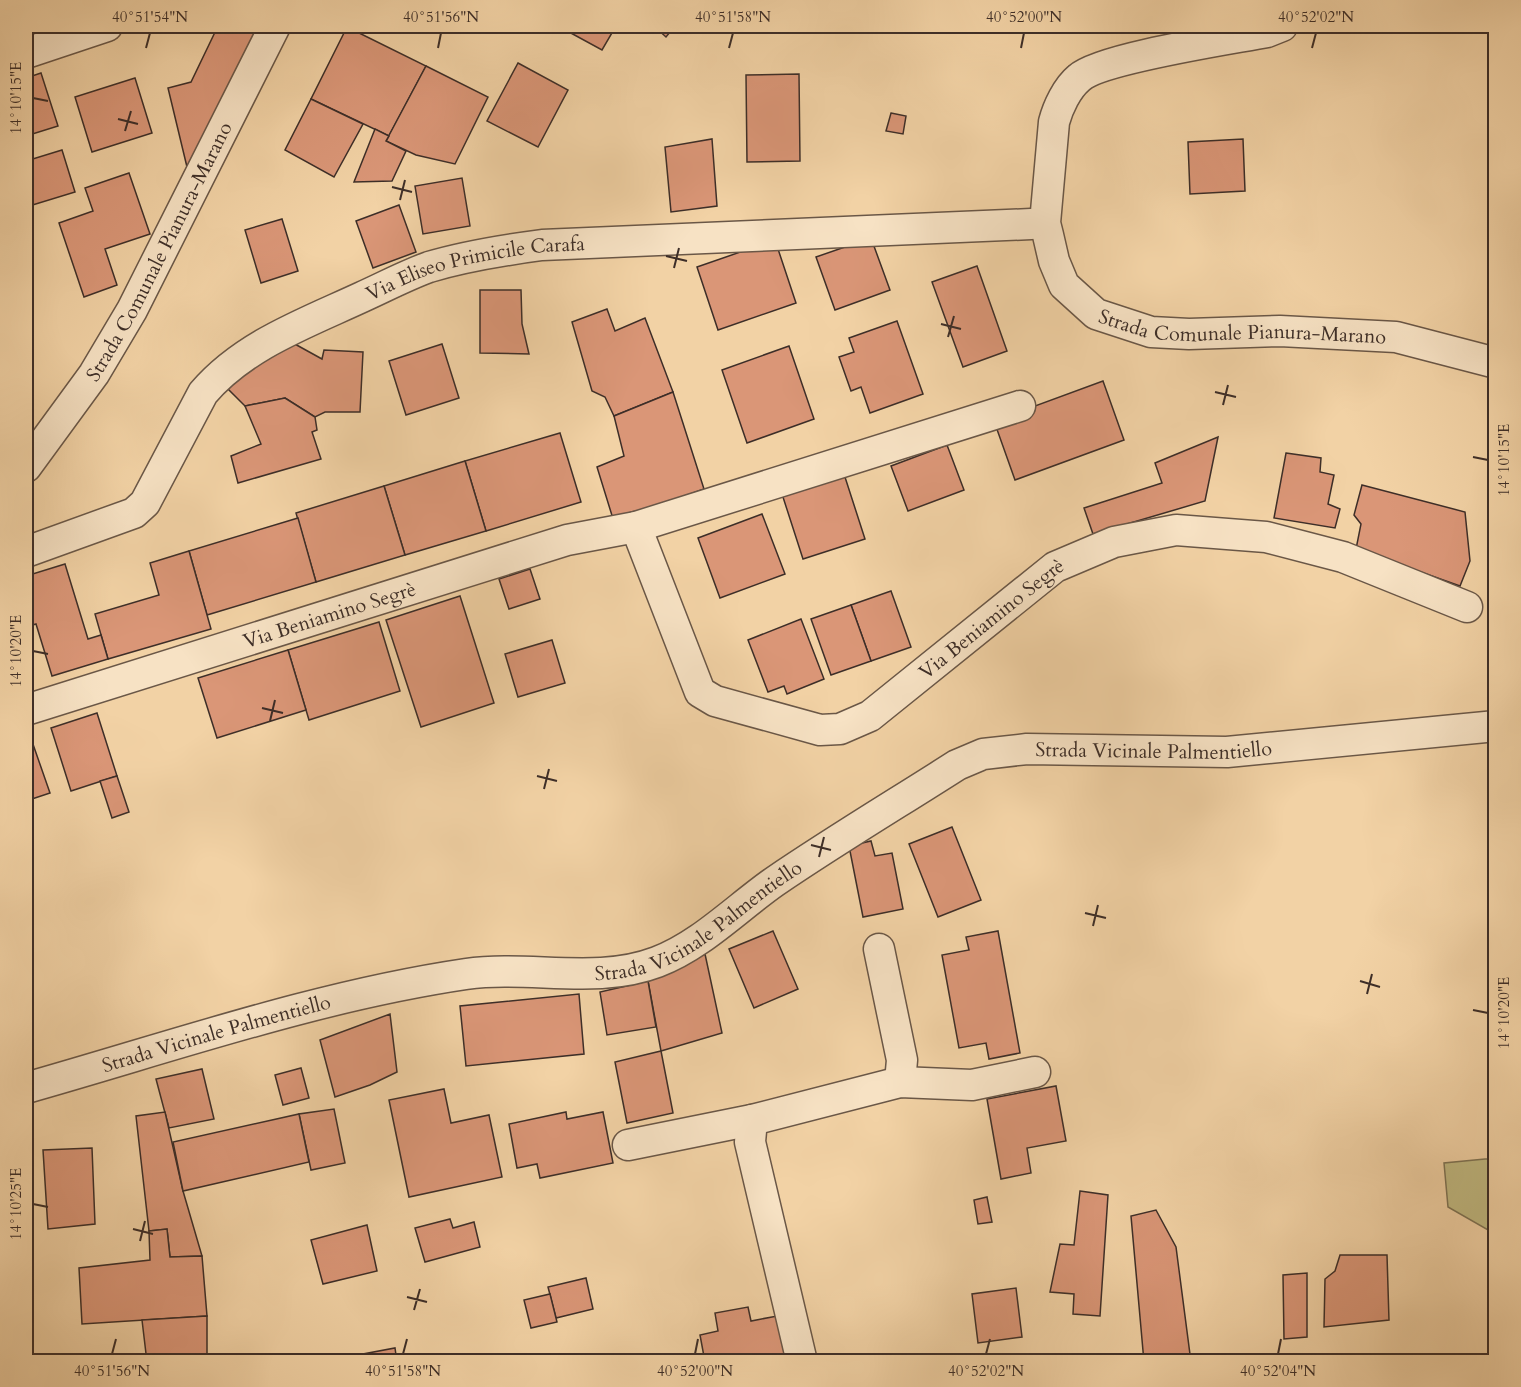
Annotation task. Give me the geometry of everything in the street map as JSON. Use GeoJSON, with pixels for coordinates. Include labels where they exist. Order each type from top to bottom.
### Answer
{"type":"FeatureCollection","features":[{"type":"Feature","properties":{"kind":"street"},"geometry":{"type":"LineString","coordinates":[[26,53],[107,26]]}},
{"type":"Feature","properties":{"kind":"street","name":"Strada Comunale Pianura-Marano"},"geometry":{"type":"LineString","coordinates":[[26,466],[94,374],[132,310],[275,26]]}},
{"type":"Feature","properties":{"kind":"street","name":"Strada Comunale Pianura-Marano"},"geometry":{"type":"LineString","coordinates":[[1282,26],[1267,32],[1111,64],[1078,78],[1058,107],[1054,122],[1045,223],[1054,261],[1064,285],[1096,314],[1151,332],[1189,334],[1280,331],[1396,337],[1496,363]]}},
{"type":"Feature","properties":{"kind":"street","name":"Via Eliseo Primicile Carafa"},"geometry":{"type":"LineString","coordinates":[[26,552],[134,513],[145,503],[203,393],[215,379],[247,355],[274,337],[428,268],[492,252],[542,245],[1031,224]]}},
{"type":"Feature","properties":{"kind":"street","name":"Via Beniamino Segrè"},"geometry":{"type":"LineString","coordinates":[[26,710],[567,540],[636,527],[1020,406]]}},
{"type":"Feature","properties":{"kind":"street","name":"Via Beniamino Segrè"},"geometry":{"type":"LineString","coordinates":[[636,527],[700,692],[715,701],[820,730],[840,729],[870,716],[1055,567],[1114,542],[1176,530],[1266,537],[1343,557],[1467,607]]}},
{"type":"Feature","properties":{"kind":"street","name":"Strada Vicinale Palmentiello"},"geometry":{"type":"LineString","coordinates":[[26,1088],[326,1003],[401,986],[469,974],[606,972],[657,962],[694,941],[774,882],[957,765],[982,754],[1027,749],[1227,752],[1496,726]]}},
{"type":"Feature","properties":{"kind":"street"},"geometry":{"type":"LineString","coordinates":[[879,949],[902,1060],[900,1082]]}},
{"type":"Feature","properties":{"kind":"street"},"geometry":{"type":"LineString","coordinates":[[628,1145],[752,1120],[900,1082],[972,1085],[1035,1072]]}},
{"type":"Feature","properties":{"kind":"street"},"geometry":{"type":"LineString","coordinates":[[752,1120],[750,1142],[802,1362]]}},
{"type":"Feature","properties":{"kind":"shaded area"},"geometry":{"type":"Polygon","coordinates":[[[1495,1159],[1495,1234],[1448,1207],[1444,1163],[1495,1159]]]}},
{"type":"Feature","properties":{"kind":"building"},"geometry":{"type":"Polygon","coordinates":[[[26,26],[69,26],[26,41],[26,26]]]}},
{"type":"Feature","properties":{"kind":"building"},"geometry":{"type":"Polygon","coordinates":[[[218,26],[259,26],[187,167],[168,88],[191,82],[218,26]]]}},
{"type":"Feature","properties":{"kind":"building"},"geometry":{"type":"Polygon","coordinates":[[[558,26],[616,26],[602,50],[558,26]]]}},
{"type":"Feature","properties":{"kind":"building"},"geometry":{"type":"Polygon","coordinates":[[[654,26],[675,26],[666,37],[654,26]]]}},
{"type":"Feature","properties":{"kind":"building"},"geometry":{"type":"Polygon","coordinates":[[[347,27],[426,66],[389,136],[311,99],[347,27]]]}},
{"type":"Feature","properties":{"kind":"building"},"geometry":{"type":"Polygon","coordinates":[[[518,63],[568,90],[538,147],[487,121],[518,63]]]}},
{"type":"Feature","properties":{"kind":"building"},"geometry":{"type":"Polygon","coordinates":[[[426,66],[488,97],[455,164],[416,155],[386,141],[426,66]]]}},
{"type":"Feature","properties":{"kind":"building"},"geometry":{"type":"Polygon","coordinates":[[[41,73],[58,126],[26,136],[26,78],[41,73]]]}},
{"type":"Feature","properties":{"kind":"building"},"geometry":{"type":"Polygon","coordinates":[[[799,74],[800,161],[747,162],[746,75],[799,74]]]}},
{"type":"Feature","properties":{"kind":"building"},"geometry":{"type":"Polygon","coordinates":[[[135,78],[152,133],[92,152],[75,97],[135,78]]]}},
{"type":"Feature","properties":{"kind":"building"},"geometry":{"type":"Polygon","coordinates":[[[311,99],[363,124],[334,177],[285,150],[311,99]]]}},
{"type":"Feature","properties":{"kind":"building"},"geometry":{"type":"Polygon","coordinates":[[[891,113],[906,116],[903,134],[886,131],[891,113]]]}},
{"type":"Feature","properties":{"kind":"building"},"geometry":{"type":"Polygon","coordinates":[[[375,129],[389,136],[386,141],[406,151],[392,181],[354,182],[375,129]]]}},
{"type":"Feature","properties":{"kind":"building"},"geometry":{"type":"Polygon","coordinates":[[[712,139],[717,206],[671,212],[665,147],[712,139]]]}},
{"type":"Feature","properties":{"kind":"building"},"geometry":{"type":"Polygon","coordinates":[[[1243,139],[1245,191],[1190,194],[1188,142],[1243,139]]]}},
{"type":"Feature","properties":{"kind":"building"},"geometry":{"type":"Polygon","coordinates":[[[62,150],[75,192],[26,207],[26,161],[62,150]]]}},
{"type":"Feature","properties":{"kind":"building"},"geometry":{"type":"Polygon","coordinates":[[[129,173],[150,234],[105,249],[117,285],[84,297],[59,223],[93,211],[85,188],[129,173]]]}},
{"type":"Feature","properties":{"kind":"building"},"geometry":{"type":"Polygon","coordinates":[[[462,178],[470,226],[423,234],[415,186],[462,178]]]}},
{"type":"Feature","properties":{"kind":"building"},"geometry":{"type":"Polygon","coordinates":[[[399,205],[416,252],[373,268],[356,221],[399,205]]]}},
{"type":"Feature","properties":{"kind":"building"},"geometry":{"type":"Polygon","coordinates":[[[282,219],[298,271],[261,283],[245,230],[282,219]]]}},
{"type":"Feature","properties":{"kind":"building"},"geometry":{"type":"Polygon","coordinates":[[[871,238],[890,290],[835,310],[816,257],[871,238]]]}},
{"type":"Feature","properties":{"kind":"building"},"geometry":{"type":"Polygon","coordinates":[[[775,240],[796,303],[718,330],[697,267],[775,240]]]}},
{"type":"Feature","properties":{"kind":"building"},"geometry":{"type":"Polygon","coordinates":[[[977,266],[1007,351],[963,367],[932,282],[977,266]]]}},
{"type":"Feature","properties":{"kind":"building"},"geometry":{"type":"Polygon","coordinates":[[[480,290],[521,290],[522,324],[529,354],[480,353],[480,290]]]}},
{"type":"Feature","properties":{"kind":"building"},"geometry":{"type":"Polygon","coordinates":[[[607,309],[615,331],[645,318],[673,392],[614,416],[605,397],[592,391],[572,322],[607,309]]]}},
{"type":"Feature","properties":{"kind":"building"},"geometry":{"type":"Polygon","coordinates":[[[897,321],[923,394],[870,413],[861,387],[851,391],[839,357],[854,352],[849,338],[897,321]]]}},
{"type":"Feature","properties":{"kind":"building"},"geometry":{"type":"Polygon","coordinates":[[[293,343],[322,359],[324,350],[363,352],[360,412],[325,412],[315,417],[285,398],[245,406],[227,388],[250,368],[293,343]]]}},
{"type":"Feature","properties":{"kind":"building"},"geometry":{"type":"Polygon","coordinates":[[[442,344],[459,398],[406,415],[389,361],[442,344]]]}},
{"type":"Feature","properties":{"kind":"building"},"geometry":{"type":"Polygon","coordinates":[[[789,346],[814,419],[747,443],[722,370],[789,346]]]}},
{"type":"Feature","properties":{"kind":"building"},"geometry":{"type":"Polygon","coordinates":[[[1103,381],[1124,440],[1015,480],[994,421],[1103,381]]]}},
{"type":"Feature","properties":{"kind":"building"},"geometry":{"type":"Polygon","coordinates":[[[673,392],[704,489],[614,522],[597,467],[624,456],[614,416],[673,392]]]}},
{"type":"Feature","properties":{"kind":"building"},"geometry":{"type":"Polygon","coordinates":[[[285,398],[315,417],[317,430],[312,432],[321,459],[238,483],[231,456],[261,444],[245,406],[285,398]]]}},
{"type":"Feature","properties":{"kind":"building"},"geometry":{"type":"Polygon","coordinates":[[[560,433],[581,502],[486,531],[465,461],[560,433]]]}},
{"type":"Feature","properties":{"kind":"building"},"geometry":{"type":"Polygon","coordinates":[[[1218,437],[1205,501],[1093,534],[1084,508],[1162,483],[1155,463],[1218,437]]]}},
{"type":"Feature","properties":{"kind":"building"},"geometry":{"type":"Polygon","coordinates":[[[947,445],[964,490],[908,511],[891,466],[947,445]]]}},
{"type":"Feature","properties":{"kind":"building"},"geometry":{"type":"Polygon","coordinates":[[[1286,453],[1321,458],[1320,472],[1334,475],[1328,504],[1340,509],[1335,528],[1274,518],[1286,453]]]}},
{"type":"Feature","properties":{"kind":"building"},"geometry":{"type":"Polygon","coordinates":[[[465,461],[486,531],[405,555],[384,486],[465,461]]]}},
{"type":"Feature","properties":{"kind":"building"},"geometry":{"type":"Polygon","coordinates":[[[844,474],[865,539],[803,559],[782,494],[844,474]]]}},
{"type":"Feature","properties":{"kind":"building"},"geometry":{"type":"Polygon","coordinates":[[[1362,485],[1465,512],[1470,561],[1460,586],[1356,549],[1361,524],[1354,515],[1362,485]]]}},
{"type":"Feature","properties":{"kind":"building"},"geometry":{"type":"Polygon","coordinates":[[[384,486],[405,555],[316,582],[296,513],[384,486]]]}},
{"type":"Feature","properties":{"kind":"building"},"geometry":{"type":"Polygon","coordinates":[[[762,514],[785,574],[720,598],[698,538],[762,514]]]}},
{"type":"Feature","properties":{"kind":"building"},"geometry":{"type":"Polygon","coordinates":[[[298,518],[316,582],[207,615],[189,551],[298,518]]]}},
{"type":"Feature","properties":{"kind":"building"},"geometry":{"type":"Polygon","coordinates":[[[189,551],[211,629],[108,659],[95,614],[159,595],[150,563],[189,551]]]}},
{"type":"Feature","properties":{"kind":"building"},"geometry":{"type":"Polygon","coordinates":[[[65,564],[88,639],[101,635],[108,659],[52,676],[36,624],[26,627],[26,576],[65,564]]]}},
{"type":"Feature","properties":{"kind":"building"},"geometry":{"type":"Polygon","coordinates":[[[530,569],[540,599],[509,609],[499,579],[530,569]]]}},
{"type":"Feature","properties":{"kind":"building"},"geometry":{"type":"Polygon","coordinates":[[[891,591],[911,647],[871,661],[851,605],[891,591]]]}},
{"type":"Feature","properties":{"kind":"building"},"geometry":{"type":"Polygon","coordinates":[[[460,596],[494,703],[421,727],[386,620],[460,596]]]}},
{"type":"Feature","properties":{"kind":"building"},"geometry":{"type":"Polygon","coordinates":[[[851,605],[871,661],[831,675],[811,619],[851,605]]]}},
{"type":"Feature","properties":{"kind":"building"},"geometry":{"type":"Polygon","coordinates":[[[801,619],[824,679],[787,694],[784,686],[768,692],[748,640],[801,619]]]}},
{"type":"Feature","properties":{"kind":"building"},"geometry":{"type":"Polygon","coordinates":[[[379,622],[400,691],[309,720],[288,650],[379,622]]]}},
{"type":"Feature","properties":{"kind":"building"},"geometry":{"type":"Polygon","coordinates":[[[552,640],[565,683],[518,697],[505,654],[552,640]]]}},
{"type":"Feature","properties":{"kind":"building"},"geometry":{"type":"Polygon","coordinates":[[[288,650],[306,710],[217,738],[198,678],[288,650]]]}},
{"type":"Feature","properties":{"kind":"building"},"geometry":{"type":"Polygon","coordinates":[[[97,713],[117,776],[71,791],[51,728],[97,713]]]}},
{"type":"Feature","properties":{"kind":"building"},"geometry":{"type":"Polygon","coordinates":[[[26,728],[50,793],[26,801],[26,728]]]}},
{"type":"Feature","properties":{"kind":"building"},"geometry":{"type":"Polygon","coordinates":[[[117,776],[129,812],[112,818],[100,781],[117,776]]]}},
{"type":"Feature","properties":{"kind":"building"},"geometry":{"type":"Polygon","coordinates":[[[952,827],[981,900],[938,917],[909,844],[952,827]]]}},
{"type":"Feature","properties":{"kind":"building"},"geometry":{"type":"Polygon","coordinates":[[[871,841],[875,856],[892,853],[903,909],[863,917],[849,846],[871,841]]]}},
{"type":"Feature","properties":{"kind":"building"},"geometry":{"type":"Polygon","coordinates":[[[773,931],[798,989],[754,1008],[729,949],[773,931]]]}},
{"type":"Feature","properties":{"kind":"building"},"geometry":{"type":"Polygon","coordinates":[[[998,931],[1020,1053],[989,1059],[986,1043],[959,1048],[942,955],[969,950],[966,937],[998,931]]]}},
{"type":"Feature","properties":{"kind":"building"},"geometry":{"type":"Polygon","coordinates":[[[705,954],[722,1033],[661,1051],[648,981],[705,954]]]}},
{"type":"Feature","properties":{"kind":"building"},"geometry":{"type":"Polygon","coordinates":[[[648,981],[656,1027],[607,1035],[600,992],[648,981]]]}},
{"type":"Feature","properties":{"kind":"building"},"geometry":{"type":"Polygon","coordinates":[[[579,994],[584,1054],[466,1066],[460,1006],[579,994]]]}},
{"type":"Feature","properties":{"kind":"building"},"geometry":{"type":"Polygon","coordinates":[[[390,1014],[397,1072],[370,1085],[335,1097],[320,1040],[390,1014]]]}},
{"type":"Feature","properties":{"kind":"building"},"geometry":{"type":"Polygon","coordinates":[[[661,1051],[673,1113],[627,1123],[615,1062],[661,1051]]]}},
{"type":"Feature","properties":{"kind":"building"},"geometry":{"type":"Polygon","coordinates":[[[301,1068],[309,1098],[283,1105],[275,1075],[301,1068]]]}},
{"type":"Feature","properties":{"kind":"building"},"geometry":{"type":"Polygon","coordinates":[[[202,1069],[214,1119],[169,1128],[156,1079],[202,1069]]]}},
{"type":"Feature","properties":{"kind":"building"},"geometry":{"type":"Polygon","coordinates":[[[1056,1086],[1066,1141],[1027,1148],[1031,1173],[1001,1179],[987,1099],[1056,1086]]]}},
{"type":"Feature","properties":{"kind":"building"},"geometry":{"type":"Polygon","coordinates":[[[444,1089],[451,1123],[489,1115],[502,1177],[409,1197],[389,1100],[444,1089]]]}},
{"type":"Feature","properties":{"kind":"building"},"geometry":{"type":"Polygon","coordinates":[[[334,1109],[345,1163],[311,1170],[299,1114],[334,1109]]]}},
{"type":"Feature","properties":{"kind":"building"},"geometry":{"type":"Polygon","coordinates":[[[165,1112],[183,1191],[202,1256],[170,1257],[167,1229],[149,1231],[136,1116],[165,1112]]]}},
{"type":"Feature","properties":{"kind":"building"},"geometry":{"type":"Polygon","coordinates":[[[566,1112],[567,1119],[603,1112],[613,1163],[540,1178],[537,1164],[517,1168],[509,1124],[566,1112]]]}},
{"type":"Feature","properties":{"kind":"building"},"geometry":{"type":"Polygon","coordinates":[[[299,1114],[309,1162],[183,1191],[173,1142],[299,1114]]]}},
{"type":"Feature","properties":{"kind":"building"},"geometry":{"type":"Polygon","coordinates":[[[92,1148],[95,1224],[48,1229],[43,1150],[92,1148]]]}},
{"type":"Feature","properties":{"kind":"building"},"geometry":{"type":"Polygon","coordinates":[[[1080,1191],[1108,1195],[1100,1316],[1073,1314],[1074,1294],[1050,1292],[1060,1244],[1074,1245],[1080,1191]]]}},
{"type":"Feature","properties":{"kind":"building"},"geometry":{"type":"Polygon","coordinates":[[[987,1197],[992,1222],[978,1224],[974,1200],[987,1197]]]}},
{"type":"Feature","properties":{"kind":"building"},"geometry":{"type":"Polygon","coordinates":[[[1156,1210],[1176,1247],[1191,1362],[1144,1362],[1131,1216],[1156,1210]]]}},
{"type":"Feature","properties":{"kind":"building"},"geometry":{"type":"Polygon","coordinates":[[[450,1219],[453,1228],[474,1222],[480,1247],[425,1262],[415,1228],[450,1219]]]}},
{"type":"Feature","properties":{"kind":"building"},"geometry":{"type":"Polygon","coordinates":[[[367,1225],[377,1271],[323,1284],[311,1240],[367,1225]]]}},
{"type":"Feature","properties":{"kind":"building"},"geometry":{"type":"Polygon","coordinates":[[[167,1229],[170,1257],[202,1256],[207,1316],[82,1324],[79,1268],[150,1260],[149,1231],[167,1229]]]}},
{"type":"Feature","properties":{"kind":"building"},"geometry":{"type":"Polygon","coordinates":[[[1340,1255],[1387,1255],[1389,1320],[1324,1327],[1325,1279],[1335,1271],[1340,1255]]]}},
{"type":"Feature","properties":{"kind":"building"},"geometry":{"type":"Polygon","coordinates":[[[1307,1273],[1307,1337],[1284,1339],[1283,1275],[1307,1273]]]}},
{"type":"Feature","properties":{"kind":"building"},"geometry":{"type":"Polygon","coordinates":[[[586,1278],[593,1309],[556,1318],[548,1287],[586,1278]]]}},
{"type":"Feature","properties":{"kind":"building"},"geometry":{"type":"Polygon","coordinates":[[[1016,1288],[1022,1337],[978,1343],[972,1294],[1016,1288]]]}},
{"type":"Feature","properties":{"kind":"building"},"geometry":{"type":"Polygon","coordinates":[[[550,1294],[557,1322],[531,1328],[524,1300],[550,1294]]]}},
{"type":"Feature","properties":{"kind":"building"},"geometry":{"type":"Polygon","coordinates":[[[748,1307],[751,1321],[777,1316],[787,1362],[705,1362],[700,1335],[718,1331],[715,1313],[748,1307]]]}},
{"type":"Feature","properties":{"kind":"building"},"geometry":{"type":"Polygon","coordinates":[[[207,1316],[207,1360],[222,1362],[147,1362],[142,1320],[207,1316]]]}},
{"type":"Feature","properties":{"kind":"building"},"geometry":{"type":"Polygon","coordinates":[[[395,1348],[397,1362],[331,1360],[395,1348]]]}}]}
